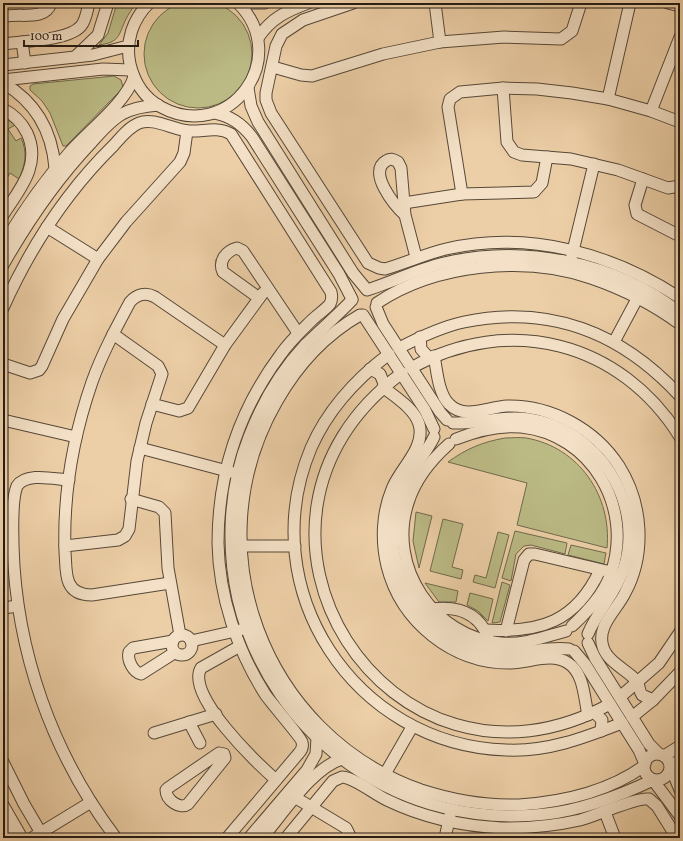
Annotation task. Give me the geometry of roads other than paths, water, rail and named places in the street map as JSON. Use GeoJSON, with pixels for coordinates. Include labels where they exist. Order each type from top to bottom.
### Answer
{"type":"FeatureCollection","features":[{"type":"Feature","properties":{"kind":"street"},"geometry":{"type":"LineString","coordinates":[[3,17],[12,15],[41,14],[50,8],[51,3]]}},
{"type":"Feature","properties":{"kind":"street"},"geometry":{"type":"LineString","coordinates":[[3,44],[56,37],[74,32],[84,21],[89,3]]}},
{"type":"Feature","properties":{"kind":"street"},"geometry":{"type":"LineString","coordinates":[[75,57],[98,35],[108,3]]}},
{"type":"Feature","properties":{"kind":"street"},"geometry":{"type":"LineString","coordinates":[[3,245],[35,195],[56,168],[86,134],[119,103],[128,91],[132,73],[128,46],[133,26],[148,3]]}},
{"type":"Feature","properties":{"kind":"street"},"geometry":{"type":"LineString","coordinates":[[3,80],[103,68],[132,73],[144,93],[158,105],[180,115],[203,116],[215,113],[228,107],[248,88],[258,64],[258,38],[250,18],[238,3]]}},
{"type":"Feature","properties":{"kind":"street"},"geometry":{"type":"LineString","coordinates":[[244,3],[265,3]]}},
{"type":"Feature","properties":{"kind":"street"},"geometry":{"type":"LineString","coordinates":[[258,38],[273,20],[292,6],[308,3]]}},
{"type":"Feature","properties":{"kind":"street"},"geometry":{"type":"LineString","coordinates":[[353,3],[316,15],[287,29],[278,39],[266,93],[268,107],[368,263],[379,268],[385,268],[416,257],[447,249],[500,242],[538,244],[573,249],[622,266],[663,286],[680,298]]}},
{"type":"Feature","properties":{"kind":"street"},"geometry":{"type":"LineString","coordinates":[[434,3],[440,42]]}},
{"type":"Feature","properties":{"kind":"street"},"geometry":{"type":"LineString","coordinates":[[273,67],[301,75],[312,76],[383,54],[440,42],[504,38],[562,39],[572,31],[581,3]]}},
{"type":"Feature","properties":{"kind":"street"},"geometry":{"type":"LineString","coordinates":[[608,99],[630,3]]}},
{"type":"Feature","properties":{"kind":"street"},"geometry":{"type":"LineString","coordinates":[[668,3],[680,6]]}},
{"type":"Feature","properties":{"kind":"street"},"geometry":{"type":"LineString","coordinates":[[652,111],[675,63],[680,37]]}},
{"type":"Feature","properties":{"kind":"street"},"geometry":{"type":"LineString","coordinates":[[22,42],[24,63]]}},
{"type":"Feature","properties":{"kind":"street"},"geometry":{"type":"LineString","coordinates":[[3,65],[75,57],[107,52],[128,46]]}},
{"type":"Feature","properties":{"kind":"street"},"geometry":{"type":"LineString","coordinates":[[3,83],[22,96],[40,116],[51,141],[56,168]]}},
{"type":"Feature","properties":{"kind":"street"},"geometry":{"type":"LineString","coordinates":[[248,88],[251,106],[258,122],[351,270],[367,290],[373,294],[402,373],[428,416],[439,443],[453,442],[485,430],[503,427],[521,427],[538,430],[571,446],[585,457],[597,470],[606,485],[613,502],[617,520],[618,537],[611,572],[597,598],[569,628],[564,642],[585,664],[639,750],[645,773],[653,780],[680,816]]}},
{"type":"Feature","properties":{"kind":"street"},"geometry":{"type":"LineString","coordinates":[[503,88],[508,146],[518,154],[594,164],[618,170],[672,188],[680,186]]}},
{"type":"Feature","properties":{"kind":"street"},"geometry":{"type":"LineString","coordinates":[[462,194],[448,107],[450,99],[460,92],[503,88],[572,93],[608,99],[652,111],[680,122]]}},
{"type":"Feature","properties":{"kind":"street"},"geometry":{"type":"LineString","coordinates":[[3,265],[31,218],[56,183],[103,130],[112,121],[134,109],[158,105]]}},
{"type":"Feature","properties":{"kind":"street"},"geometry":{"type":"LineString","coordinates":[[3,109],[14,116],[25,130],[32,146],[32,164],[26,181],[3,216]]}},
{"type":"Feature","properties":{"kind":"street"},"geometry":{"type":"LineString","coordinates":[[215,113],[232,118],[247,130],[339,274],[352,300],[353,309],[361,315],[411,368],[440,412],[457,429],[453,442],[438,455],[422,474],[414,488],[404,519],[404,551],[408,567],[422,596],[432,609],[447,622],[464,633],[490,641],[522,642],[580,626],[620,697],[649,744],[669,762],[680,790]]}},
{"type":"Feature","properties":{"kind":"street"},"geometry":{"type":"LineString","coordinates":[[3,308],[28,257],[47,226],[86,175],[134,125],[150,121],[187,131],[220,129],[230,134],[331,292],[329,305],[298,333],[271,367],[253,396],[241,420],[225,470],[220,497],[218,552],[227,605],[234,631],[240,646],[265,694],[302,743],[299,753],[227,838]]}},
{"type":"Feature","properties":{"kind":"street"},"geometry":{"type":"LineString","coordinates":[[3,364],[24,373],[39,370],[66,312],[98,259],[126,222],[180,162],[184,153],[187,131]]}},
{"type":"Feature","properties":{"kind":"street"},"geometry":{"type":"LineString","coordinates":[[404,203],[462,194],[534,192],[542,183],[547,157]]}},
{"type":"Feature","properties":{"kind":"street"},"geometry":{"type":"LineString","coordinates":[[405,215],[388,194],[381,181],[379,172],[380,167],[387,160],[395,160],[400,164],[405,215],[416,257]]}},
{"type":"Feature","properties":{"kind":"street"},"geometry":{"type":"LineString","coordinates":[[569,267],[594,164]]}},
{"type":"Feature","properties":{"kind":"street"},"geometry":{"type":"LineString","coordinates":[[643,179],[635,205],[636,214],[680,236]]}},
{"type":"Feature","properties":{"kind":"street"},"geometry":{"type":"LineString","coordinates":[[300,189],[314,180]]}},
{"type":"Feature","properties":{"kind":"street"},"geometry":{"type":"LineString","coordinates":[[281,212],[294,203]]}},
{"type":"Feature","properties":{"kind":"street"},"geometry":{"type":"LineString","coordinates":[[47,226],[98,259]]}},
{"type":"Feature","properties":{"kind":"street"},"geometry":{"type":"LineString","coordinates":[[259,298],[223,272],[220,266],[224,257],[235,248],[241,249],[298,333]]}},
{"type":"Feature","properties":{"kind":"street"},"geometry":{"type":"LineString","coordinates":[[680,313],[655,295],[620,278],[527,256],[498,255],[473,257],[425,268],[367,290],[357,292],[352,300],[303,347],[281,375],[255,422],[238,473],[232,512],[231,550],[236,589],[247,628],[261,662],[280,694],[317,738],[342,759],[367,776],[394,790],[450,815],[499,816],[547,814],[595,804],[653,780],[664,779],[669,774],[671,768],[680,759]]}},
{"type":"Feature","properties":{"kind":"street"},"geometry":{"type":"LineString","coordinates":[[680,324],[638,297],[569,267],[522,266],[474,268],[427,279],[395,292],[376,305],[372,313],[361,315],[338,329],[318,347],[295,373],[270,414],[259,439],[246,485],[241,519],[243,572],[255,622],[264,646],[289,690],[310,715],[342,746],[385,774],[421,790],[458,800],[510,805],[549,802],[587,794],[620,781],[644,765],[651,756],[661,755],[680,746]]}},
{"type":"Feature","properties":{"kind":"street"},"geometry":{"type":"LineString","coordinates":[[152,404],[179,411],[188,408],[225,345],[267,288]]}},
{"type":"Feature","properties":{"kind":"street"},"geometry":{"type":"LineString","coordinates":[[170,583],[92,595],[73,589],[67,577],[65,546],[69,480],[76,437],[93,380],[113,334],[133,299],[146,294],[156,296],[225,345]]}},
{"type":"Feature","properties":{"kind":"street"},"geometry":{"type":"LineString","coordinates":[[614,342],[638,297]]}},
{"type":"Feature","properties":{"kind":"street"},"geometry":{"type":"LineString","coordinates":[[622,723],[555,746],[531,750],[506,750],[457,744],[412,727],[370,698],[336,662],[309,612],[297,570],[294,546],[294,521],[297,496],[311,448],[322,426],[336,405],[352,386],[370,368],[394,351],[420,337],[463,322],[507,317],[552,320],[594,333],[614,342],[639,358],[662,376],[680,396]]}},
{"type":"Feature","properties":{"kind":"street"},"geometry":{"type":"LineString","coordinates":[[65,546],[118,540],[125,536],[129,529],[131,499],[140,448],[152,404],[162,378],[160,370],[113,334]]}},
{"type":"Feature","properties":{"kind":"street"},"geometry":{"type":"LineString","coordinates":[[420,337],[421,349],[431,357],[444,398],[455,409],[470,412],[492,408],[521,407],[550,413],[577,425],[589,433],[600,443],[619,466],[626,479],[636,506],[638,521],[638,550],[629,586],[619,605],[605,624],[602,639],[606,654],[638,683],[642,695],[653,700]]}},
{"type":"Feature","properties":{"kind":"street"},"geometry":{"type":"LineString","coordinates":[[411,368],[431,357],[468,344],[490,340],[519,339],[548,343],[576,350],[603,362],[628,378],[650,397],[669,419],[680,437]]}},
{"type":"Feature","properties":{"kind":"street"},"geometry":{"type":"LineString","coordinates":[[370,368],[380,374],[384,387],[414,415],[420,432],[416,450],[398,475],[392,490],[384,520],[383,535],[387,566],[392,580],[406,608],[426,631],[445,644],[466,655],[496,662],[519,662],[551,658],[566,662],[573,667],[579,677],[591,713],[602,720],[601,731]]}},
{"type":"Feature","properties":{"kind":"street"},"geometry":{"type":"LineString","coordinates":[[402,373],[384,387],[362,408],[344,431],[331,457],[320,492],[316,514],[314,543],[318,572],[325,600],[337,627],[353,652],[377,679],[394,693],[419,709],[446,720],[474,728],[503,731],[532,730],[561,725],[610,704]]}},
{"type":"Feature","properties":{"kind":"street"},"geometry":{"type":"LineString","coordinates":[[513,418],[543,422],[558,427],[584,443],[600,459],[614,478],[625,506],[629,536],[628,552],[619,581],[613,594],[595,620],[584,649],[571,650],[546,648],[519,653],[499,653],[480,649],[461,642],[444,632],[428,620],[415,605],[405,588],[393,549],[395,510],[401,491],[410,473],[428,450],[438,423],[450,422],[513,418]]}},
{"type":"Feature","properties":{"kind":"street"},"geometry":{"type":"LineString","coordinates":[[3,420],[76,437]]}},
{"type":"Feature","properties":{"kind":"street"},"geometry":{"type":"LineString","coordinates":[[140,448],[238,473]]}},
{"type":"Feature","properties":{"kind":"street"},"geometry":{"type":"LineString","coordinates":[[69,480],[29,478],[22,480],[16,486],[13,536],[18,606],[28,658],[44,708],[65,756],[91,802],[116,838]]}},
{"type":"Feature","properties":{"kind":"street"},"geometry":{"type":"LineString","coordinates":[[131,499],[159,507],[165,513],[176,638],[172,647],[174,653]]}},
{"type":"Feature","properties":{"kind":"street"},"geometry":{"type":"LineString","coordinates":[[241,546],[294,546]]}},
{"type":"Feature","properties":{"kind":"street"},"geometry":{"type":"LineString","coordinates":[[506,631],[527,556],[535,554],[611,572]]}},
{"type":"Feature","properties":{"kind":"street"},"geometry":{"type":"LineString","coordinates":[[485,630],[529,630],[560,617],[580,602],[588,592],[600,570]]}},
{"type":"Feature","properties":{"kind":"street"},"geometry":{"type":"LineString","coordinates":[[3,608],[18,606]]}},
{"type":"Feature","properties":{"kind":"street"},"geometry":{"type":"LineString","coordinates":[[432,609],[452,608],[466,612],[477,619],[485,630],[490,641]]}},
{"type":"Feature","properties":{"kind":"street"},"geometry":{"type":"LineString","coordinates":[[191,641],[247,628]]}},
{"type":"Feature","properties":{"kind":"street"},"geometry":{"type":"LineString","coordinates":[[620,697],[638,683],[659,663],[680,632]]}},
{"type":"Feature","properties":{"kind":"street"},"geometry":{"type":"LineString","coordinates":[[185,635],[191,641],[192,649],[189,653],[182,656],[174,653],[141,674],[134,670],[128,657],[129,652],[133,648],[185,635]]}},
{"type":"Feature","properties":{"kind":"street"},"geometry":{"type":"LineString","coordinates":[[240,646],[206,664],[198,673],[199,684],[216,714],[237,742],[276,780]]}},
{"type":"Feature","properties":{"kind":"street"},"geometry":{"type":"LineString","coordinates":[[632,717],[653,700],[680,672]]}},
{"type":"Feature","properties":{"kind":"street"},"geometry":{"type":"LineString","coordinates":[[154,733],[216,714]]}},
{"type":"Feature","properties":{"kind":"street"},"geometry":{"type":"LineString","coordinates":[[190,722],[200,743]]}},
{"type":"Feature","properties":{"kind":"street"},"geometry":{"type":"LineString","coordinates":[[385,774],[412,727]]}},
{"type":"Feature","properties":{"kind":"street"},"geometry":{"type":"LineString","coordinates":[[262,838],[296,798],[310,773],[316,754],[317,738]]}},
{"type":"Feature","properties":{"kind":"street"},"geometry":{"type":"LineString","coordinates":[[224,754],[219,753],[168,788],[166,790],[167,797],[178,806],[186,806],[225,758],[224,754],[237,742]]}},
{"type":"Feature","properties":{"kind":"street"},"geometry":{"type":"LineString","coordinates":[[249,838],[310,773],[342,759]]}},
{"type":"Feature","properties":{"kind":"street"},"geometry":{"type":"LineString","coordinates":[[3,762],[39,836],[91,802]]}},
{"type":"Feature","properties":{"kind":"street"},"geometry":{"type":"LineString","coordinates":[[286,838],[334,781],[342,777],[350,779],[401,806],[450,815],[501,828],[554,825],[605,812],[638,799],[649,799],[657,806],[677,838]]}},
{"type":"Feature","properties":{"kind":"street"},"geometry":{"type":"LineString","coordinates":[[296,798],[346,828],[351,838]]}},
{"type":"Feature","properties":{"kind":"street"},"geometry":{"type":"LineString","coordinates":[[3,805],[22,838]]}},
{"type":"Feature","properties":{"kind":"street"},"geometry":{"type":"LineString","coordinates":[[605,812],[615,838]]}},
{"type":"Feature","properties":{"kind":"street"},"geometry":{"type":"LineString","coordinates":[[445,838],[450,815]]}},
{"type":"Feature","properties":{"kind":"street"},"geometry":{"type":"LineString","coordinates":[[3,826],[11,838]]}}]}
